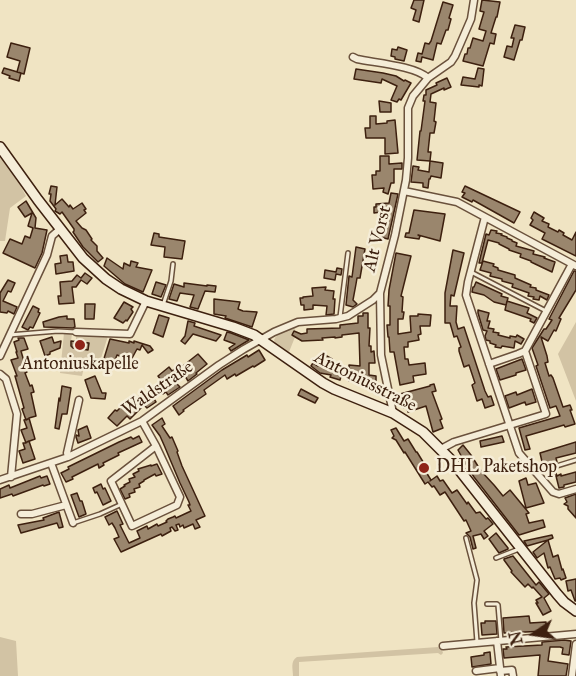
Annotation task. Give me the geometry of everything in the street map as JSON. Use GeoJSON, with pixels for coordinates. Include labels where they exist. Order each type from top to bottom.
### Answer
{"type":"FeatureCollection","features":[{"type":"Feature","properties":{"kind":"street","name":"Alt Vorst"},"geometry":{"type":"LineString","coordinates":[[393,413],[381,355],[380,293],[404,191],[408,158],[408,108],[413,96],[428,78],[451,62],[455,56],[471,19],[474,0]]}},
{"type":"Feature","properties":{"kind":"street"},"geometry":{"type":"LineString","coordinates":[[353,57],[413,69],[422,72],[428,78]]}},
{"type":"Feature","properties":{"kind":"street","name":"Antoniusstraße"},"geometry":{"type":"LineString","coordinates":[[0,147],[83,258],[114,285],[146,301],[254,335],[328,386],[393,413],[423,432],[441,448],[557,594],[576,611]]}},
{"type":"Feature","properties":{"kind":"street"},"geometry":{"type":"LineString","coordinates":[[404,191],[458,202],[574,265],[525,351],[489,364]]}},
{"type":"Feature","properties":{"kind":"street"},"geometry":{"type":"LineString","coordinates":[[485,217],[470,272],[467,298],[508,426],[519,453],[555,494],[576,489]]}},
{"type":"Feature","properties":{"kind":"street"},"geometry":{"type":"LineString","coordinates":[[0,356],[47,255],[52,236],[60,229]]}},
{"type":"Feature","properties":{"kind":"street"},"geometry":{"type":"LineString","coordinates":[[340,318],[359,309],[380,293]]}},
{"type":"Feature","properties":{"kind":"street"},"geometry":{"type":"LineString","coordinates":[[76,332],[130,334],[146,301]]}},
{"type":"Feature","properties":{"kind":"street","name":"Waldstraße"},"geometry":{"type":"LineString","coordinates":[[0,480],[68,457],[142,422],[219,365],[294,323],[340,318]]}},
{"type":"Feature","properties":{"kind":"street"},"geometry":{"type":"LineString","coordinates":[[441,448],[546,414],[525,351]]}},
{"type":"Feature","properties":{"kind":"street"},"geometry":{"type":"LineString","coordinates":[[0,374],[6,380],[17,414],[11,477]]}},
{"type":"Feature","properties":{"kind":"street"},"geometry":{"type":"LineString","coordinates":[[68,457],[79,399]]}},
{"type":"Feature","properties":{"kind":"street"},"geometry":{"type":"LineString","coordinates":[[142,422],[156,446],[180,497],[177,505],[132,525],[111,481],[156,446]]}},
{"type":"Feature","properties":{"kind":"street"},"geometry":{"type":"LineString","coordinates":[[51,463],[73,523]]}},
{"type":"Feature","properties":{"kind":"street"},"geometry":{"type":"LineString","coordinates":[[21,514],[32,514],[66,505]]}},
{"type":"Feature","properties":{"kind":"street"},"geometry":{"type":"LineString","coordinates":[[443,646],[576,634]]}},
{"type":"Feature","properties":{"kind":"street"},"geometry":{"type":"LineString","coordinates":[[499,641],[500,672]]}},
{"type":"Feature","properties":{"kind":"street"},"geometry":{"type":"LineString","coordinates":[[574,672],[576,644]]}},
{"type":"Feature","properties":{"kind":"street"},"geometry":{"type":"LineString","coordinates":[[476,671],[512,670],[513,676]]}},
{"type":"Feature","properties":{"kind":"lane"},"geometry":{"type":"LineString","coordinates":[[340,318],[348,253]]}},
{"type":"Feature","properties":{"kind":"lane"},"geometry":{"type":"LineString","coordinates":[[163,306],[171,281],[173,264]]}},
{"type":"Feature","properties":{"kind":"lane"},"geometry":{"type":"LineString","coordinates":[[470,272],[546,311]]}},
{"type":"Feature","properties":{"kind":"lane"},"geometry":{"type":"LineString","coordinates":[[9,335],[76,332]]}},
{"type":"Feature","properties":{"kind":"lane"},"geometry":{"type":"LineString","coordinates":[[536,472],[576,460]]}},
{"type":"Feature","properties":{"kind":"lane"},"geometry":{"type":"LineString","coordinates":[[73,523],[122,504]]}},
{"type":"Feature","properties":{"kind":"lane"},"geometry":{"type":"LineString","coordinates":[[466,538],[477,580],[474,603],[477,643]]}},
{"type":"Feature","properties":{"kind":"lane"},"geometry":{"type":"LineString","coordinates":[[496,558],[521,549]]}},
{"type":"Feature","properties":{"kind":"lane"},"geometry":{"type":"LineString","coordinates":[[486,604],[498,605],[499,641]]}},
{"type":"Feature","properties":{"kind":"shaded area"},"geometry":{"type":"Polygon","coordinates":[[[0,156],[26,196],[10,208],[5,241],[0,241],[0,156]]]}},
{"type":"Feature","properties":{"kind":"shaded area"},"geometry":{"type":"Polygon","coordinates":[[[576,322],[576,401],[558,354],[576,322]]]}},
{"type":"Feature","properties":{"kind":"shaded area"},"geometry":{"type":"Polygon","coordinates":[[[296,327],[289,352],[275,343],[275,337],[280,333],[296,327]]]}},
{"type":"Feature","properties":{"kind":"shaded area"},"geometry":{"type":"Polygon","coordinates":[[[64,333],[72,334],[71,346],[73,348],[87,350],[89,343],[76,341],[76,335],[108,336],[97,371],[84,367],[82,376],[60,373],[64,333]]]}},
{"type":"Feature","properties":{"kind":"shaded area"},"geometry":{"type":"Polygon","coordinates":[[[0,637],[16,641],[18,676],[0,676],[0,637]]]}},
{"type":"Feature","properties":{"kind":"shaded area"},"geometry":{"type":"Polygon","coordinates":[[[438,647],[442,650],[441,655],[438,653],[299,662],[299,676],[293,676],[293,663],[297,657],[438,647]]]}},
{"type":"Feature","properties":{"kind":"building"},"geometry":{"type":"Polygon","coordinates":[[[414,0],[424,0],[419,22],[413,20],[416,10],[411,8],[414,0]]]}},
{"type":"Feature","properties":{"kind":"building"},"geometry":{"type":"Polygon","coordinates":[[[482,0],[500,2],[491,33],[496,34],[494,44],[490,43],[483,66],[463,61],[473,38],[483,41],[486,31],[479,29],[484,12],[480,11],[482,0]]]}},
{"type":"Feature","properties":{"kind":"building"},"geometry":{"type":"Polygon","coordinates":[[[443,2],[453,5],[448,30],[441,44],[437,43],[433,60],[422,57],[421,62],[416,61],[418,53],[422,54],[425,43],[429,44],[431,41],[443,2]]]}},
{"type":"Feature","properties":{"kind":"building"},"geometry":{"type":"Polygon","coordinates":[[[515,25],[525,27],[514,60],[504,57],[507,46],[512,47],[514,38],[511,38],[515,25]]]}},
{"type":"Feature","properties":{"kind":"building"},"geometry":{"type":"Polygon","coordinates":[[[11,43],[30,48],[24,74],[17,72],[20,61],[7,57],[11,43]]]}},
{"type":"Feature","properties":{"kind":"building"},"geometry":{"type":"Polygon","coordinates":[[[398,47],[407,50],[404,61],[391,56],[392,49],[397,50],[398,47]]]}},
{"type":"Feature","properties":{"kind":"building"},"geometry":{"type":"Polygon","coordinates":[[[4,68],[21,73],[19,81],[2,73],[4,68]]]}},
{"type":"Feature","properties":{"kind":"building"},"geometry":{"type":"Polygon","coordinates":[[[478,68],[484,69],[482,86],[461,85],[463,77],[475,79],[478,68]]]}},
{"type":"Feature","properties":{"kind":"building"},"geometry":{"type":"Polygon","coordinates":[[[356,69],[396,76],[411,83],[401,100],[397,102],[391,100],[397,86],[382,79],[381,83],[354,79],[356,69]]]}},
{"type":"Feature","properties":{"kind":"building"},"geometry":{"type":"Polygon","coordinates":[[[447,78],[451,87],[431,94],[430,102],[436,103],[434,121],[436,122],[434,133],[430,133],[428,152],[431,152],[430,161],[417,160],[424,95],[426,95],[426,90],[447,78]]]}},
{"type":"Feature","properties":{"kind":"building"},"geometry":{"type":"Polygon","coordinates":[[[379,101],[391,103],[391,112],[380,112],[379,101]]]}},
{"type":"Feature","properties":{"kind":"building"},"geometry":{"type":"Polygon","coordinates":[[[370,116],[376,116],[376,124],[395,120],[398,153],[385,154],[385,138],[366,138],[365,128],[370,128],[370,116]]]}},
{"type":"Feature","properties":{"kind":"building"},"geometry":{"type":"Polygon","coordinates":[[[380,156],[389,156],[389,164],[402,163],[402,169],[394,169],[394,183],[391,183],[388,194],[383,192],[384,188],[373,189],[372,175],[380,171],[380,156]]]}},
{"type":"Feature","properties":{"kind":"building"},"geometry":{"type":"Polygon","coordinates":[[[430,161],[443,163],[441,178],[431,176],[428,188],[423,187],[423,183],[411,182],[413,166],[419,167],[418,170],[429,172],[430,161]]]}},
{"type":"Feature","properties":{"kind":"building"},"geometry":{"type":"Polygon","coordinates":[[[51,186],[57,187],[55,205],[62,199],[73,209],[82,203],[86,209],[84,210],[86,213],[76,221],[86,230],[97,246],[97,251],[103,258],[98,262],[83,247],[62,212],[60,214],[55,211],[50,201],[51,186]]]}},
{"type":"Feature","properties":{"kind":"building"},"geometry":{"type":"Polygon","coordinates":[[[465,186],[520,212],[514,223],[473,200],[472,202],[462,197],[465,193],[462,192],[465,186]]]}},
{"type":"Feature","properties":{"kind":"building"},"geometry":{"type":"Polygon","coordinates":[[[391,193],[398,194],[388,239],[376,236],[381,212],[374,213],[374,207],[376,204],[389,203],[391,193]]]}},
{"type":"Feature","properties":{"kind":"building"},"geometry":{"type":"Polygon","coordinates":[[[26,201],[36,218],[35,228],[47,230],[42,253],[35,268],[3,253],[10,239],[22,244],[25,236],[30,238],[33,228],[28,226],[32,213],[25,217],[18,207],[26,201]]]}},
{"type":"Feature","properties":{"kind":"building"},"geometry":{"type":"Polygon","coordinates":[[[414,210],[445,214],[440,241],[418,235],[419,239],[405,237],[406,233],[409,233],[414,210]]]}},
{"type":"Feature","properties":{"kind":"building"},"geometry":{"type":"Polygon","coordinates":[[[534,212],[544,218],[542,221],[549,224],[548,227],[558,232],[559,230],[572,240],[576,232],[576,256],[542,239],[545,233],[530,225],[534,212]]]}},
{"type":"Feature","properties":{"kind":"building"},"geometry":{"type":"Polygon","coordinates":[[[491,230],[517,243],[516,246],[534,251],[533,254],[555,262],[552,272],[520,257],[521,254],[499,243],[488,240],[482,263],[479,263],[486,234],[489,235],[491,230]]]}},
{"type":"Feature","properties":{"kind":"building"},"geometry":{"type":"Polygon","coordinates":[[[154,233],[159,234],[159,237],[185,241],[182,259],[164,257],[165,247],[151,245],[154,233]]]}},
{"type":"Feature","properties":{"kind":"building"},"geometry":{"type":"Polygon","coordinates":[[[356,247],[365,249],[353,300],[357,304],[353,307],[346,305],[349,276],[352,277],[356,247]]]}},
{"type":"Feature","properties":{"kind":"building"},"geometry":{"type":"Polygon","coordinates":[[[453,250],[464,253],[454,296],[451,295],[450,306],[457,306],[458,329],[464,327],[485,391],[488,397],[491,396],[494,405],[485,408],[482,399],[477,401],[472,385],[475,383],[469,365],[464,367],[457,336],[454,337],[450,323],[445,323],[445,293],[453,250]]]}},
{"type":"Feature","properties":{"kind":"building"},"geometry":{"type":"Polygon","coordinates":[[[396,253],[411,256],[401,296],[403,297],[402,312],[404,312],[403,319],[398,319],[398,334],[411,332],[410,316],[431,315],[430,326],[420,326],[419,340],[408,342],[408,347],[404,347],[405,359],[408,359],[409,365],[425,363],[426,374],[413,376],[414,382],[400,385],[394,352],[390,352],[387,325],[390,325],[389,290],[396,253]]]}},
{"type":"Feature","properties":{"kind":"building"},"geometry":{"type":"Polygon","coordinates":[[[67,255],[68,262],[73,262],[74,271],[56,274],[55,264],[61,263],[60,256],[67,255]]]}},
{"type":"Feature","properties":{"kind":"building"},"geometry":{"type":"Polygon","coordinates":[[[107,258],[123,269],[124,263],[130,266],[131,261],[138,263],[136,267],[152,270],[143,292],[125,284],[104,266],[107,258]]]}},
{"type":"Feature","properties":{"kind":"building"},"geometry":{"type":"Polygon","coordinates":[[[483,261],[494,264],[493,266],[498,270],[515,275],[515,278],[531,285],[530,287],[549,295],[547,300],[540,296],[539,300],[533,299],[534,297],[528,296],[529,293],[512,287],[513,284],[480,270],[483,261]]]}},
{"type":"Feature","properties":{"kind":"building"},"geometry":{"type":"Polygon","coordinates":[[[337,268],[342,269],[341,275],[336,274],[335,280],[324,278],[325,270],[336,272],[337,268]]]}},
{"type":"Feature","properties":{"kind":"building"},"geometry":{"type":"Polygon","coordinates":[[[576,271],[576,290],[559,318],[561,319],[556,331],[554,330],[548,341],[541,337],[547,356],[548,362],[545,363],[549,376],[553,378],[563,407],[570,405],[575,424],[526,436],[530,449],[525,450],[519,428],[560,416],[556,406],[550,408],[532,348],[552,320],[549,319],[576,271]]]}},
{"type":"Feature","properties":{"kind":"building"},"geometry":{"type":"Polygon","coordinates":[[[85,273],[92,278],[87,284],[81,280],[76,287],[72,287],[74,303],[59,304],[60,282],[72,281],[77,275],[81,278],[85,273]]]}},
{"type":"Feature","properties":{"kind":"building"},"geometry":{"type":"Polygon","coordinates":[[[8,280],[15,283],[3,301],[17,307],[14,314],[8,311],[7,313],[0,312],[0,293],[8,280]]]}},
{"type":"Feature","properties":{"kind":"building"},"geometry":{"type":"Polygon","coordinates":[[[156,282],[166,285],[161,297],[152,294],[156,282]]]}},
{"type":"Feature","properties":{"kind":"building"},"geometry":{"type":"Polygon","coordinates":[[[476,282],[508,298],[506,305],[472,292],[476,282]]]}},
{"type":"Feature","properties":{"kind":"building"},"geometry":{"type":"Polygon","coordinates":[[[184,283],[216,286],[215,292],[205,291],[198,309],[190,307],[194,295],[180,293],[177,301],[169,299],[174,284],[184,287],[184,283]]]}},
{"type":"Feature","properties":{"kind":"building"},"geometry":{"type":"Polygon","coordinates":[[[326,287],[325,290],[334,291],[334,314],[326,315],[327,306],[313,305],[313,309],[304,310],[300,298],[313,296],[312,288],[326,287]]]}},
{"type":"Feature","properties":{"kind":"building"},"geometry":{"type":"Polygon","coordinates":[[[214,299],[240,302],[238,309],[257,312],[252,327],[225,318],[226,316],[214,314],[214,299]]]}},
{"type":"Feature","properties":{"kind":"building"},"geometry":{"type":"Polygon","coordinates":[[[507,301],[529,308],[527,313],[537,318],[534,323],[530,321],[531,319],[505,310],[507,301]]]}},
{"type":"Feature","properties":{"kind":"building"},"geometry":{"type":"Polygon","coordinates":[[[124,302],[133,307],[131,309],[133,312],[123,323],[114,318],[124,302]]]}},
{"type":"Feature","properties":{"kind":"building"},"geometry":{"type":"Polygon","coordinates":[[[85,304],[95,304],[94,319],[85,319],[85,304]]]}},
{"type":"Feature","properties":{"kind":"building"},"geometry":{"type":"Polygon","coordinates":[[[33,306],[39,309],[40,313],[33,328],[30,327],[28,330],[22,327],[33,306]]]}},
{"type":"Feature","properties":{"kind":"building"},"geometry":{"type":"Polygon","coordinates":[[[478,310],[489,313],[488,328],[494,329],[493,332],[510,338],[510,336],[516,337],[517,335],[524,339],[521,344],[515,341],[514,348],[502,346],[501,348],[495,347],[496,345],[486,340],[487,331],[483,330],[478,310]]]}},
{"type":"Feature","properties":{"kind":"building"},"geometry":{"type":"Polygon","coordinates":[[[363,313],[368,313],[369,346],[371,346],[371,352],[374,351],[375,363],[369,363],[369,375],[376,376],[376,383],[349,381],[349,365],[360,366],[359,333],[322,338],[323,340],[302,341],[292,335],[294,331],[301,334],[307,333],[307,329],[340,328],[340,325],[358,323],[358,316],[363,316],[363,313]]]}},
{"type":"Feature","properties":{"kind":"building"},"geometry":{"type":"Polygon","coordinates":[[[159,315],[169,318],[163,337],[153,333],[159,315]]]}},
{"type":"Feature","properties":{"kind":"building"},"geometry":{"type":"Polygon","coordinates":[[[67,316],[67,319],[74,319],[75,327],[44,327],[43,322],[67,316]]]}},
{"type":"Feature","properties":{"kind":"building"},"geometry":{"type":"Polygon","coordinates":[[[188,321],[195,323],[194,326],[221,335],[216,341],[193,334],[185,344],[181,341],[185,336],[188,321]]]}},
{"type":"Feature","properties":{"kind":"building"},"geometry":{"type":"Polygon","coordinates":[[[227,332],[249,340],[231,351],[229,348],[235,344],[224,340],[227,332]]]}},
{"type":"Feature","properties":{"kind":"building"},"geometry":{"type":"Polygon","coordinates":[[[52,337],[54,343],[61,341],[60,348],[45,356],[40,341],[52,337]]]}},
{"type":"Feature","properties":{"kind":"building"},"geometry":{"type":"Polygon","coordinates":[[[18,338],[24,338],[28,349],[21,351],[27,372],[25,373],[34,392],[31,393],[36,416],[29,418],[35,439],[29,441],[35,459],[23,463],[19,451],[25,449],[23,443],[26,443],[21,430],[27,428],[15,376],[17,376],[11,360],[18,358],[14,342],[19,340],[18,338]]]}},
{"type":"Feature","properties":{"kind":"building"},"geometry":{"type":"Polygon","coordinates":[[[110,339],[129,343],[129,341],[134,343],[134,341],[150,346],[153,350],[148,353],[142,345],[131,360],[117,355],[112,368],[109,368],[102,365],[110,339]]]}},
{"type":"Feature","properties":{"kind":"building","name":"Antoniuskapelle"},"geometry":{"type":"Polygon","coordinates":[[[71,341],[89,343],[88,350],[73,348],[71,341]]]}},
{"type":"Feature","properties":{"kind":"building"},"geometry":{"type":"Polygon","coordinates":[[[259,350],[265,360],[236,376],[235,374],[227,379],[225,375],[204,390],[206,394],[179,415],[173,406],[222,370],[259,350]]]}},
{"type":"Feature","properties":{"kind":"building"},"geometry":{"type":"Polygon","coordinates":[[[198,354],[207,364],[197,374],[188,381],[185,376],[176,383],[180,387],[168,395],[156,389],[163,383],[158,376],[169,367],[172,371],[177,367],[179,369],[198,354]]]}},
{"type":"Feature","properties":{"kind":"building"},"geometry":{"type":"Polygon","coordinates":[[[325,355],[332,359],[326,368],[342,372],[340,380],[320,373],[311,366],[313,363],[318,366],[325,355]]]}},
{"type":"Feature","properties":{"kind":"building"},"geometry":{"type":"Polygon","coordinates":[[[522,359],[526,370],[500,380],[496,369],[522,359]]]}},
{"type":"Feature","properties":{"kind":"building"},"geometry":{"type":"Polygon","coordinates":[[[95,376],[102,393],[106,393],[105,399],[91,398],[85,380],[95,376]]]}},
{"type":"Feature","properties":{"kind":"building"},"geometry":{"type":"Polygon","coordinates":[[[434,384],[436,391],[432,392],[443,428],[433,432],[426,406],[408,412],[407,408],[404,408],[400,394],[434,384]]]}},
{"type":"Feature","properties":{"kind":"building"},"geometry":{"type":"Polygon","coordinates":[[[62,386],[71,388],[67,414],[62,414],[59,429],[55,428],[62,386]]]}},
{"type":"Feature","properties":{"kind":"building"},"geometry":{"type":"Polygon","coordinates":[[[301,389],[318,398],[315,403],[298,395],[301,389]]]}},
{"type":"Feature","properties":{"kind":"building"},"geometry":{"type":"Polygon","coordinates":[[[532,389],[536,402],[526,405],[525,402],[509,408],[505,396],[516,392],[517,395],[532,389]]]}},
{"type":"Feature","properties":{"kind":"building"},"geometry":{"type":"Polygon","coordinates":[[[151,394],[156,402],[147,408],[144,405],[130,419],[127,416],[117,426],[108,418],[126,402],[129,405],[139,396],[141,400],[151,394]]]}},
{"type":"Feature","properties":{"kind":"building"},"geometry":{"type":"Polygon","coordinates":[[[162,418],[165,424],[162,426],[170,438],[172,437],[182,466],[205,516],[196,520],[200,527],[195,529],[193,524],[184,528],[179,524],[176,525],[178,530],[175,531],[172,527],[171,531],[162,536],[161,534],[121,552],[114,539],[119,537],[115,528],[112,523],[109,525],[105,517],[117,511],[123,524],[120,525],[129,543],[140,538],[137,531],[147,526],[148,529],[157,524],[158,526],[167,522],[168,519],[191,511],[160,436],[152,425],[162,418]]]}},
{"type":"Feature","properties":{"kind":"building"},"geometry":{"type":"Polygon","coordinates":[[[87,426],[91,438],[78,443],[76,435],[79,436],[78,430],[87,426]]]}},
{"type":"Feature","properties":{"kind":"building"},"geometry":{"type":"Polygon","coordinates":[[[396,428],[404,441],[408,439],[417,452],[428,470],[426,472],[430,481],[437,476],[440,481],[443,480],[452,493],[457,490],[476,513],[480,512],[493,524],[484,531],[488,536],[484,539],[481,534],[473,536],[476,548],[473,549],[470,537],[466,533],[471,531],[466,520],[464,521],[445,492],[440,495],[434,486],[432,487],[428,482],[425,484],[405,452],[392,438],[394,436],[391,430],[396,428]]]}},
{"type":"Feature","properties":{"kind":"building"},"geometry":{"type":"Polygon","coordinates":[[[139,436],[142,442],[118,453],[119,455],[103,463],[104,465],[99,468],[98,464],[66,482],[61,473],[69,469],[68,467],[119,442],[139,436]]]}},
{"type":"Feature","properties":{"kind":"building"},"geometry":{"type":"Polygon","coordinates":[[[502,436],[504,442],[481,447],[480,441],[502,436]]]}},
{"type":"Feature","properties":{"kind":"building"},"geometry":{"type":"Polygon","coordinates":[[[576,442],[576,453],[556,458],[557,462],[543,466],[540,453],[576,442]]]}},
{"type":"Feature","properties":{"kind":"building"},"geometry":{"type":"Polygon","coordinates":[[[463,445],[481,471],[503,496],[510,490],[529,513],[526,514],[529,523],[543,520],[545,527],[519,535],[464,461],[458,450],[463,445]]]}},
{"type":"Feature","properties":{"kind":"building"},"geometry":{"type":"Polygon","coordinates":[[[157,464],[162,474],[156,476],[155,474],[144,480],[139,484],[140,487],[134,489],[135,492],[129,494],[130,497],[125,499],[120,489],[130,482],[129,479],[135,477],[133,474],[139,471],[138,469],[157,464]]]}},
{"type":"Feature","properties":{"kind":"building"},"geometry":{"type":"Polygon","coordinates":[[[555,470],[557,476],[576,472],[576,482],[559,488],[556,476],[552,477],[550,472],[555,470]]]}},
{"type":"Feature","properties":{"kind":"building"},"geometry":{"type":"Polygon","coordinates":[[[40,476],[41,478],[47,476],[50,484],[0,498],[0,489],[9,485],[10,488],[40,476]]]}},
{"type":"Feature","properties":{"kind":"building"},"geometry":{"type":"Polygon","coordinates":[[[526,478],[528,485],[536,483],[544,503],[526,508],[519,481],[526,478]]]}},
{"type":"Feature","properties":{"kind":"building"},"geometry":{"type":"Polygon","coordinates":[[[101,484],[111,501],[103,505],[93,488],[101,484]]]}},
{"type":"Feature","properties":{"kind":"building"},"geometry":{"type":"Polygon","coordinates":[[[77,493],[86,514],[79,517],[71,495],[77,493]]]}},
{"type":"Feature","properties":{"kind":"building"},"geometry":{"type":"Polygon","coordinates":[[[576,494],[576,518],[564,504],[567,502],[565,498],[576,494]]]}},
{"type":"Feature","properties":{"kind":"building"},"geometry":{"type":"Polygon","coordinates":[[[59,512],[63,527],[59,528],[57,523],[21,533],[18,525],[44,520],[43,518],[59,512]]]}},
{"type":"Feature","properties":{"kind":"building"},"geometry":{"type":"Polygon","coordinates":[[[496,533],[508,548],[499,553],[489,539],[496,533]]]}},
{"type":"Feature","properties":{"kind":"building"},"geometry":{"type":"Polygon","coordinates":[[[552,535],[553,538],[527,546],[524,541],[552,535]]]}},
{"type":"Feature","properties":{"kind":"building"},"geometry":{"type":"Polygon","coordinates":[[[548,540],[553,557],[558,555],[566,578],[561,580],[560,578],[555,579],[550,567],[548,568],[544,553],[537,558],[533,552],[548,540]]]}},
{"type":"Feature","properties":{"kind":"building"},"geometry":{"type":"Polygon","coordinates":[[[513,556],[536,585],[539,582],[549,594],[544,598],[551,611],[543,615],[536,603],[538,603],[536,600],[542,597],[528,584],[525,587],[511,572],[504,559],[513,556]]]}},
{"type":"Feature","properties":{"kind":"building"},"geometry":{"type":"Polygon","coordinates":[[[576,579],[575,601],[571,590],[568,591],[566,581],[576,579]]]}},
{"type":"Feature","properties":{"kind":"building"},"geometry":{"type":"Polygon","coordinates":[[[529,616],[530,623],[546,622],[546,631],[504,633],[503,618],[529,616]]]}},
{"type":"Feature","properties":{"kind":"building"},"geometry":{"type":"Polygon","coordinates":[[[496,621],[497,634],[482,635],[481,623],[496,621]]]}},
{"type":"Feature","properties":{"kind":"building"},"geometry":{"type":"Polygon","coordinates":[[[571,641],[569,655],[562,654],[563,648],[550,647],[548,661],[568,664],[566,676],[538,676],[540,655],[504,658],[503,649],[507,649],[506,647],[542,645],[542,642],[571,641]]]}},
{"type":"Feature","properties":{"kind":"building"},"geometry":{"type":"Polygon","coordinates":[[[490,652],[491,664],[472,667],[471,657],[490,652]]]}},
{"type":"Feature","properties":{"kind":"place","name":"Antoniuskapelle"},"geometry":{"type":"Point","coordinates":[80,345]}},
{"type":"Feature","properties":{"kind":"place","name":"DHL Paketshop"},"geometry":{"type":"Point","coordinates":[424,468]}}]}
